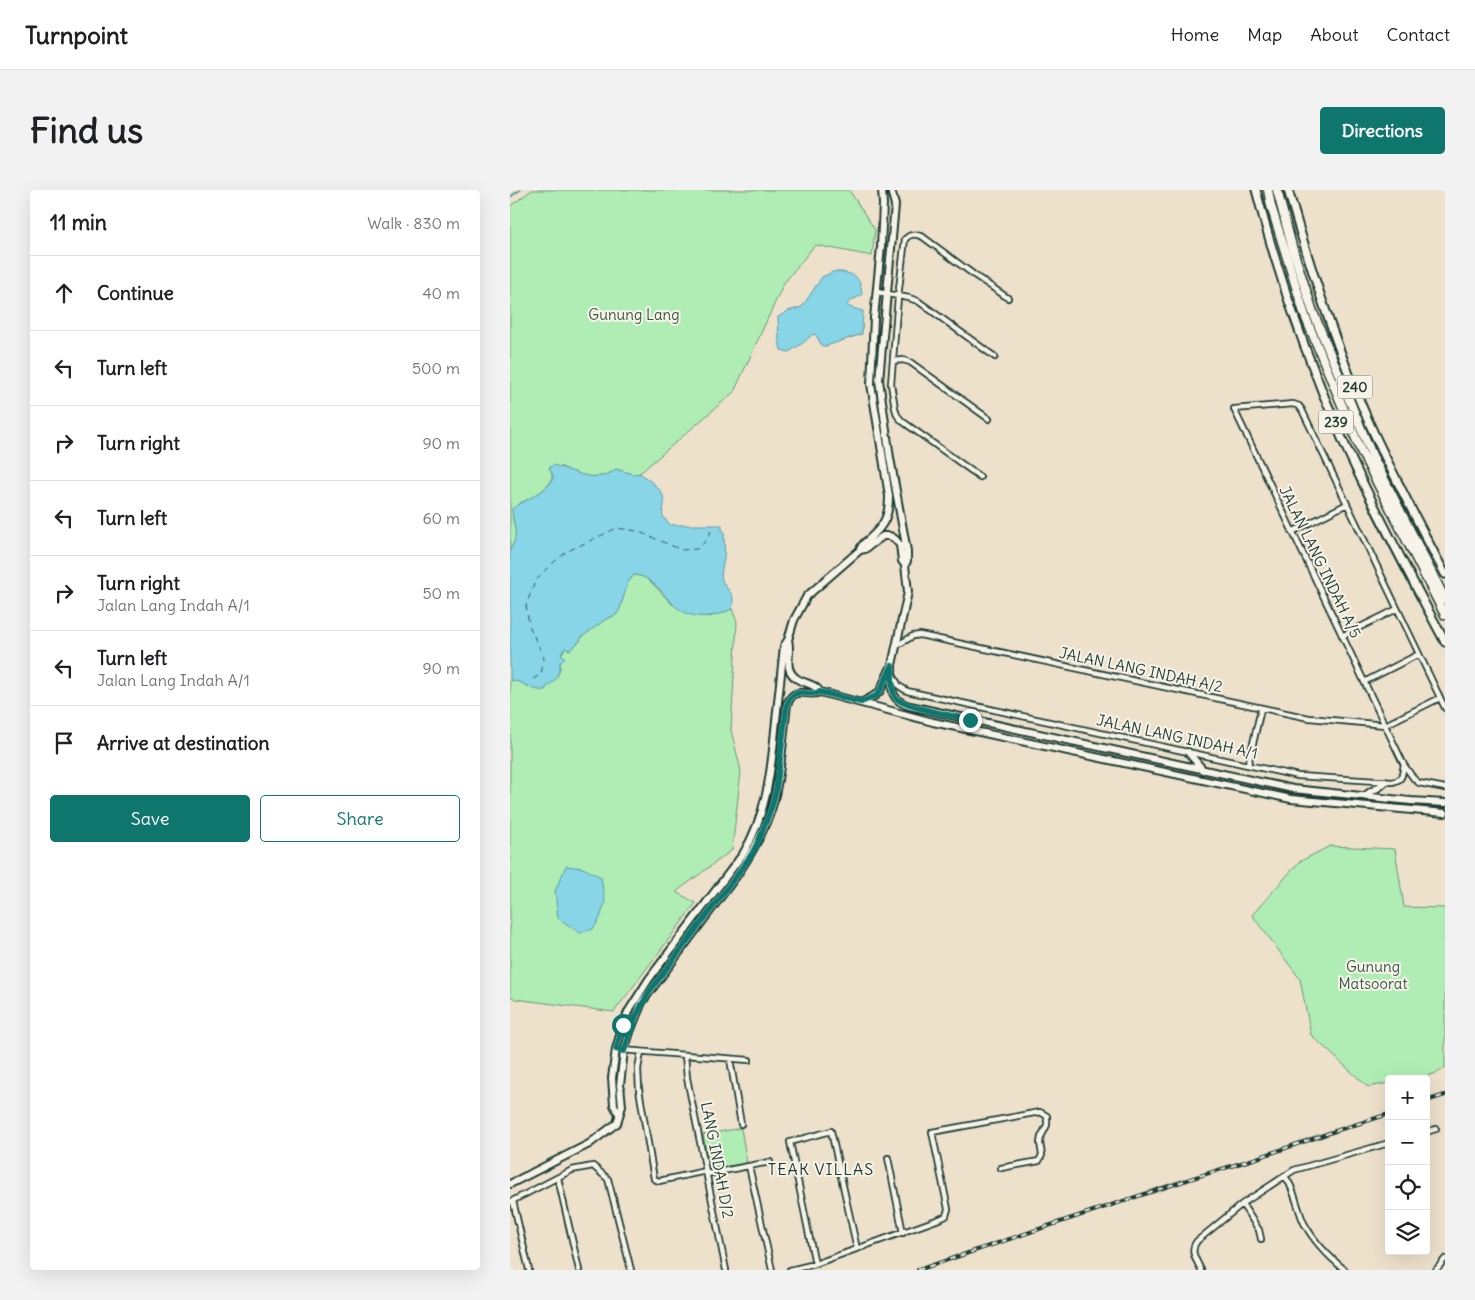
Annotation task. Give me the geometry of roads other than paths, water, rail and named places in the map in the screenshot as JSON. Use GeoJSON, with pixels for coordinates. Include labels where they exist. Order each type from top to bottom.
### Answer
{"type":"FeatureCollection","features":[{"type":"Feature","properties":{"kind":"highway"},"geometry":{"type":"LineString","coordinates":[[1268,190],[1305,316],[1360,451],[1445,615]]}},
{"type":"Feature","properties":{"kind":"highway"},"geometry":{"type":"LineString","coordinates":[[1278,190],[1293,250],[1313,312],[1372,455],[1445,599]]}},
{"type":"Feature","properties":{"kind":"main road","name":"239"},"geometry":{"type":"LineString","coordinates":[[1256,190],[1267,235],[1302,340],[1344,442],[1376,509],[1445,642]]}},
{"type":"Feature","properties":{"kind":"main road","name":"240"},"geometry":{"type":"LineString","coordinates":[[1288,190],[1303,243],[1339,349],[1372,428],[1445,574]]}},
{"type":"Feature","properties":{"kind":"street"},"geometry":{"type":"LineString","coordinates":[[619,1114],[614,1105],[612,1087],[616,1049],[623,1025],[636,998],[649,979],[743,854],[759,820],[769,785],[784,646],[788,640],[794,620],[807,596],[860,550],[861,546],[881,527],[889,510],[888,488],[871,384],[881,247],[882,190]]}},
{"type":"Feature","properties":{"kind":"street"},"geometry":{"type":"LineString","coordinates":[[891,190],[894,205],[879,380],[889,452],[907,551],[905,565]]}},
{"type":"Feature","properties":{"kind":"street"},"geometry":{"type":"LineString","coordinates":[[980,477],[902,421],[897,415],[891,389],[892,361],[905,239],[909,235],[915,234],[923,237],[1008,298]]}},
{"type":"Feature","properties":{"kind":"street"},"geometry":{"type":"LineString","coordinates":[[877,292],[918,301],[995,357]]}},
{"type":"Feature","properties":{"kind":"street"},"geometry":{"type":"LineString","coordinates":[[892,361],[903,360],[910,362],[988,419]]}},
{"type":"Feature","properties":{"kind":"street","name":"JALAN LANG INDAH A/5"},"geometry":{"type":"LineString","coordinates":[[1347,504],[1302,410],[1298,406],[1293,404],[1234,409],[1404,765]]}},
{"type":"Feature","properties":{"kind":"street"},"geometry":{"type":"LineString","coordinates":[[1292,532],[1347,504],[1445,708]]}},
{"type":"Feature","properties":{"kind":"street"},"geometry":{"type":"LineString","coordinates":[[860,550],[864,550],[883,536],[893,537],[899,543],[902,561],[905,565],[908,592],[892,666],[876,696],[861,702]]}},
{"type":"Feature","properties":{"kind":"street"},"geometry":{"type":"LineString","coordinates":[[1342,636],[1397,609]]}},
{"type":"Feature","properties":{"kind":"street","name":"JALAN LANG INDAH A/2"},"geometry":{"type":"LineString","coordinates":[[896,646],[914,636],[920,635],[1261,709],[1308,718],[1385,725]]}},
{"type":"Feature","properties":{"kind":"street"},"geometry":{"type":"LineString","coordinates":[[788,640],[790,646],[789,664],[793,676],[802,682],[814,686],[820,692]]}},
{"type":"Feature","properties":{"kind":"street"},"geometry":{"type":"LineString","coordinates":[[1364,682],[1419,654]]}},
{"type":"Feature","properties":{"kind":"street","name":"JALAN LANG INDAH A/1"},"geometry":{"type":"LineString","coordinates":[[892,666],[892,690],[896,699],[902,704],[1293,789],[1445,803]]}},
{"type":"Feature","properties":{"kind":"street","name":"JALAN LANG INDAH A/1"},"geometry":{"type":"LineString","coordinates":[[893,675],[899,686],[907,691],[1298,776],[1385,782]]}},
{"type":"Feature","properties":{"kind":"street"},"geometry":{"type":"LineString","coordinates":[[510,1184],[589,1144],[618,1121],[622,1106],[620,1085],[624,1051],[636,1016],[649,992],[737,875],[752,854],[759,840],[776,790],[787,704],[791,697],[797,693],[815,694],[820,692],[933,722],[1262,793],[1291,798],[1445,813]]}},
{"type":"Feature","properties":{"kind":"street"},"geometry":{"type":"LineString","coordinates":[[1385,725],[1440,698]]}},
{"type":"Feature","properties":{"kind":"street"},"geometry":{"type":"LineString","coordinates":[[1248,765],[1261,709]]}},
{"type":"Feature","properties":{"kind":"street"},"geometry":{"type":"LineString","coordinates":[[1188,752],[1204,770]]}},
{"type":"Feature","properties":{"kind":"street"},"geometry":{"type":"LineString","coordinates":[[1365,796],[1385,782],[1400,779],[1403,775],[1404,765]]}},
{"type":"Feature","properties":{"kind":"street"},"geometry":{"type":"LineString","coordinates":[[1404,765],[1419,783],[1445,788]]}},
{"type":"Feature","properties":{"kind":"street"},"geometry":{"type":"LineString","coordinates":[[616,1049],[749,1060]]}},
{"type":"Feature","properties":{"kind":"street"},"geometry":{"type":"LineString","coordinates":[[640,1052],[638,1069],[639,1089],[654,1179],[658,1181],[770,1162]]}},
{"type":"Feature","properties":{"kind":"street","name":"LANG INDAH D/2"},"geometry":{"type":"LineString","coordinates":[[685,1056],[687,1078],[726,1270]]}},
{"type":"Feature","properties":{"kind":"street"},"geometry":{"type":"LineString","coordinates":[[730,1059],[741,1124]]}},
{"type":"Feature","properties":{"kind":"street"},"geometry":{"type":"LineString","coordinates":[[790,1270],[815,1264],[946,1216],[948,1209],[932,1132],[1040,1112],[1047,1116],[1047,1125],[1041,1137],[1042,1155],[1039,1161],[1001,1168]]}},
{"type":"Feature","properties":{"kind":"street"},"geometry":{"type":"LineString","coordinates":[[1430,1131],[1436,1129]]}},
{"type":"Feature","properties":{"kind":"street"},"geometry":{"type":"LineString","coordinates":[[815,1264],[790,1142],[831,1131],[857,1249]]}},
{"type":"Feature","properties":{"kind":"street"},"geometry":{"type":"LineString","coordinates":[[1201,1270],[1192,1247],[1242,1204],[1294,1170],[1385,1144]]}},
{"type":"Feature","properties":{"kind":"street"},"geometry":{"type":"LineString","coordinates":[[888,1158],[903,1233]]}},
{"type":"Feature","properties":{"kind":"street"},"geometry":{"type":"LineString","coordinates":[[529,1270],[512,1201],[572,1170],[593,1166],[608,1179],[631,1270]]}},
{"type":"Feature","properties":{"kind":"street"},"geometry":{"type":"LineString","coordinates":[[749,1166],[772,1270]]}},
{"type":"Feature","properties":{"kind":"street"},"geometry":{"type":"LineString","coordinates":[[1284,1176],[1290,1182],[1304,1223],[1316,1242],[1345,1270]]}},
{"type":"Feature","properties":{"kind":"street"},"geometry":{"type":"LineString","coordinates":[[558,1178],[580,1270]]}},
{"type":"Feature","properties":{"kind":"street"},"geometry":{"type":"LineString","coordinates":[[1242,1204],[1260,1230],[1260,1239]]}},
{"type":"Feature","properties":{"kind":"street"},"geometry":{"type":"LineString","coordinates":[[1436,1270],[1445,1259]]}},
{"type":"Feature","properties":{"kind":"water"},"geometry":{"type":"Polygon","coordinates":[[[835,271],[851,274],[860,283],[862,295],[850,301],[847,305],[863,311],[862,334],[822,346],[816,335],[813,334],[789,352],[781,350],[778,317],[788,311],[802,307],[822,277],[835,271]]]}},
{"type":"Feature","properties":{"kind":"water"},"geometry":{"type":"Polygon","coordinates":[[[553,465],[592,477],[608,474],[616,469],[633,474],[640,473],[661,492],[664,500],[663,514],[666,521],[671,525],[722,525],[722,530],[724,531],[724,559],[721,577],[732,596],[732,609],[708,616],[685,613],[650,581],[634,575],[628,582],[620,609],[616,615],[606,619],[582,637],[570,650],[565,648],[561,654],[565,658],[560,663],[557,677],[545,690],[536,689],[510,680],[510,550],[515,540],[512,509],[543,490],[552,481],[553,476],[549,468],[553,465]]]}},
{"type":"Feature","properties":{"kind":"water"},"geometry":{"type":"Polygon","coordinates":[[[566,866],[583,868],[601,877],[605,902],[600,918],[593,929],[580,933],[558,918],[555,891],[566,866]]]}},
{"type":"Feature","properties":{"kind":"waterway"},"geometry":{"type":"LineString","coordinates":[[510,197],[520,190]]}},
{"type":"Feature","properties":{"kind":"railway"},"geometry":{"type":"LineString","coordinates":[[1430,1100],[1445,1095]]}},
{"type":"Feature","properties":{"kind":"railway"},"geometry":{"type":"LineString","coordinates":[[918,1270],[1385,1115]]}},
{"type":"Feature","properties":{"kind":"district","name":"TEAK VILLAS"},"geometry":{"type":"Point","coordinates":[821,1169]}},
{"type":"Feature","properties":{"kind":"park label","name":"Gunung Lang"},"geometry":{"type":"Point","coordinates":[634,315]}},
{"type":"Feature","properties":{"kind":"park label","name":"Gunung Matsoorat"},"geometry":{"type":"Point","coordinates":[1373,976]}}]}
